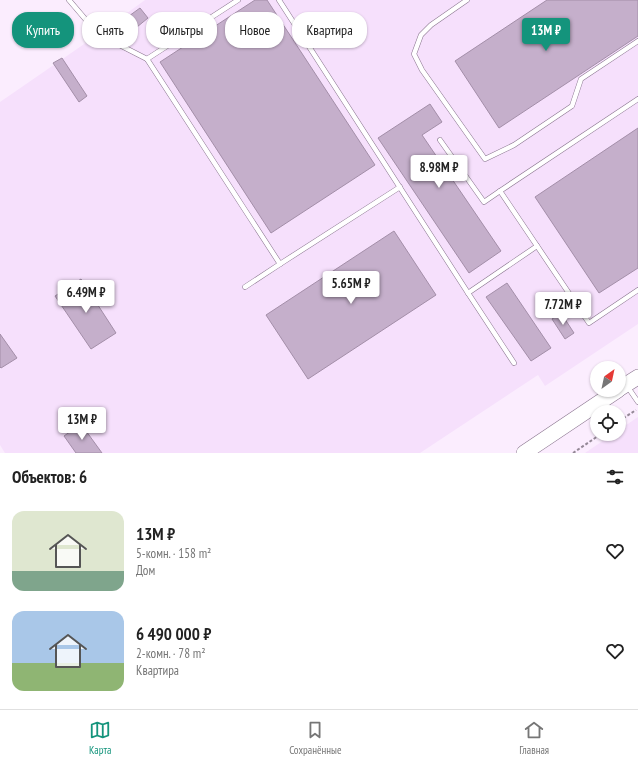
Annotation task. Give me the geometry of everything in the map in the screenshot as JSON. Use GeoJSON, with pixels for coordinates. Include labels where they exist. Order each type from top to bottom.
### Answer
{"type":"FeatureCollection","features":[{"type":"Feature","properties":{"kind":"main road"},"geometry":{"type":"LineString","coordinates":[[524,453],[607,397]]}},
{"type":"Feature","properties":{"kind":"lane"},"geometry":{"type":"LineString","coordinates":[[69,0],[98,34],[147,59],[280,264]]}},
{"type":"Feature","properties":{"kind":"lane"},"geometry":{"type":"LineString","coordinates":[[147,59],[238,0]]}},
{"type":"Feature","properties":{"kind":"lane"},"geometry":{"type":"LineString","coordinates":[[279,0],[514,363]]}},
{"type":"Feature","properties":{"kind":"lane"},"geometry":{"type":"LineString","coordinates":[[467,0],[431,25],[421,35],[414,54],[422,70],[485,159],[514,145],[572,106],[581,79],[638,41]]}},
{"type":"Feature","properties":{"kind":"lane"},"geometry":{"type":"LineString","coordinates":[[440,140],[484,202],[638,99]]}},
{"type":"Feature","properties":{"kind":"lane"},"geometry":{"type":"LineString","coordinates":[[245,287],[400,187]]}},
{"type":"Feature","properties":{"kind":"lane"},"geometry":{"type":"LineString","coordinates":[[500,191],[589,323],[638,290]]}},
{"type":"Feature","properties":{"kind":"lane"},"geometry":{"type":"LineString","coordinates":[[468,293],[537,246]]}},
{"type":"Feature","properties":{"kind":"lane"},"geometry":{"type":"LineString","coordinates":[[626,386],[638,402]]}},
{"type":"Feature","properties":{"kind":"path"},"geometry":{"type":"LineString","coordinates":[[626,416],[638,408]]}},
{"type":"Feature","properties":{"kind":"path"},"geometry":{"type":"LineString","coordinates":[[573,453],[591,441]]}},
{"type":"Feature","properties":{"kind":"shaded area"},"geometry":{"type":"Polygon","coordinates":[[[145,0],[638,0],[638,324],[545,386],[538,375],[420,453],[5,453],[0,445],[0,102],[82,46],[82,48],[138,48],[138,12],[128,12],[145,0]]]}},
{"type":"Feature","properties":{"kind":"shaded area"},"geometry":{"type":"Polygon","coordinates":[[[638,417],[638,453],[585,453],[603,441],[626,441],[626,425],[638,417]]]}},
{"type":"Feature","properties":{"kind":"building"},"geometry":{"type":"Polygon","coordinates":[[[255,0],[267,0],[275,12],[237,12],[255,0]]]}},
{"type":"Feature","properties":{"kind":"building"},"geometry":{"type":"Polygon","coordinates":[[[547,0],[638,0],[638,36],[499,128],[455,61],[547,0]]]}},
{"type":"Feature","properties":{"kind":"building"},"geometry":{"type":"Polygon","coordinates":[[[140,8],[146,16],[146,20],[138,26],[138,12],[134,12],[140,8]]]}},
{"type":"Feature","properties":{"kind":"building"},"geometry":{"type":"Polygon","coordinates":[[[225,20],[225,48],[284,48],[284,26],[292,38],[292,48],[298,48],[375,165],[271,233],[160,62],[181,48],[217,48],[217,25],[225,20]]]}},
{"type":"Feature","properties":{"kind":"building"},"geometry":{"type":"Polygon","coordinates":[[[62,58],[87,96],[79,102],[53,63],[62,58]]]}},
{"type":"Feature","properties":{"kind":"building"},"geometry":{"type":"Polygon","coordinates":[[[430,104],[442,122],[422,135],[501,251],[469,273],[378,138],[430,104]]]}},
{"type":"Feature","properties":{"kind":"building"},"geometry":{"type":"Polygon","coordinates":[[[638,128],[638,268],[599,293],[535,197],[638,128]]]}},
{"type":"Feature","properties":{"kind":"building"},"geometry":{"type":"Polygon","coordinates":[[[394,231],[436,295],[308,379],[266,315],[394,231]]]}},
{"type":"Feature","properties":{"kind":"building"},"geometry":{"type":"Polygon","coordinates":[[[81,279],[116,333],[91,349],[55,296],[81,279]]]}},
{"type":"Feature","properties":{"kind":"building"},"geometry":{"type":"Polygon","coordinates":[[[507,283],[551,348],[531,361],[486,297],[507,283]]]}},
{"type":"Feature","properties":{"kind":"building"},"geometry":{"type":"Polygon","coordinates":[[[561,313],[574,333],[565,339],[552,319],[561,313]]]}},
{"type":"Feature","properties":{"kind":"building"},"geometry":{"type":"Polygon","coordinates":[[[0,334],[17,358],[1,368],[0,367],[0,334]]]}},
{"type":"Feature","properties":{"kind":"building"},"geometry":{"type":"Polygon","coordinates":[[[81,424],[102,453],[76,453],[64,436],[81,424]]]}}]}
